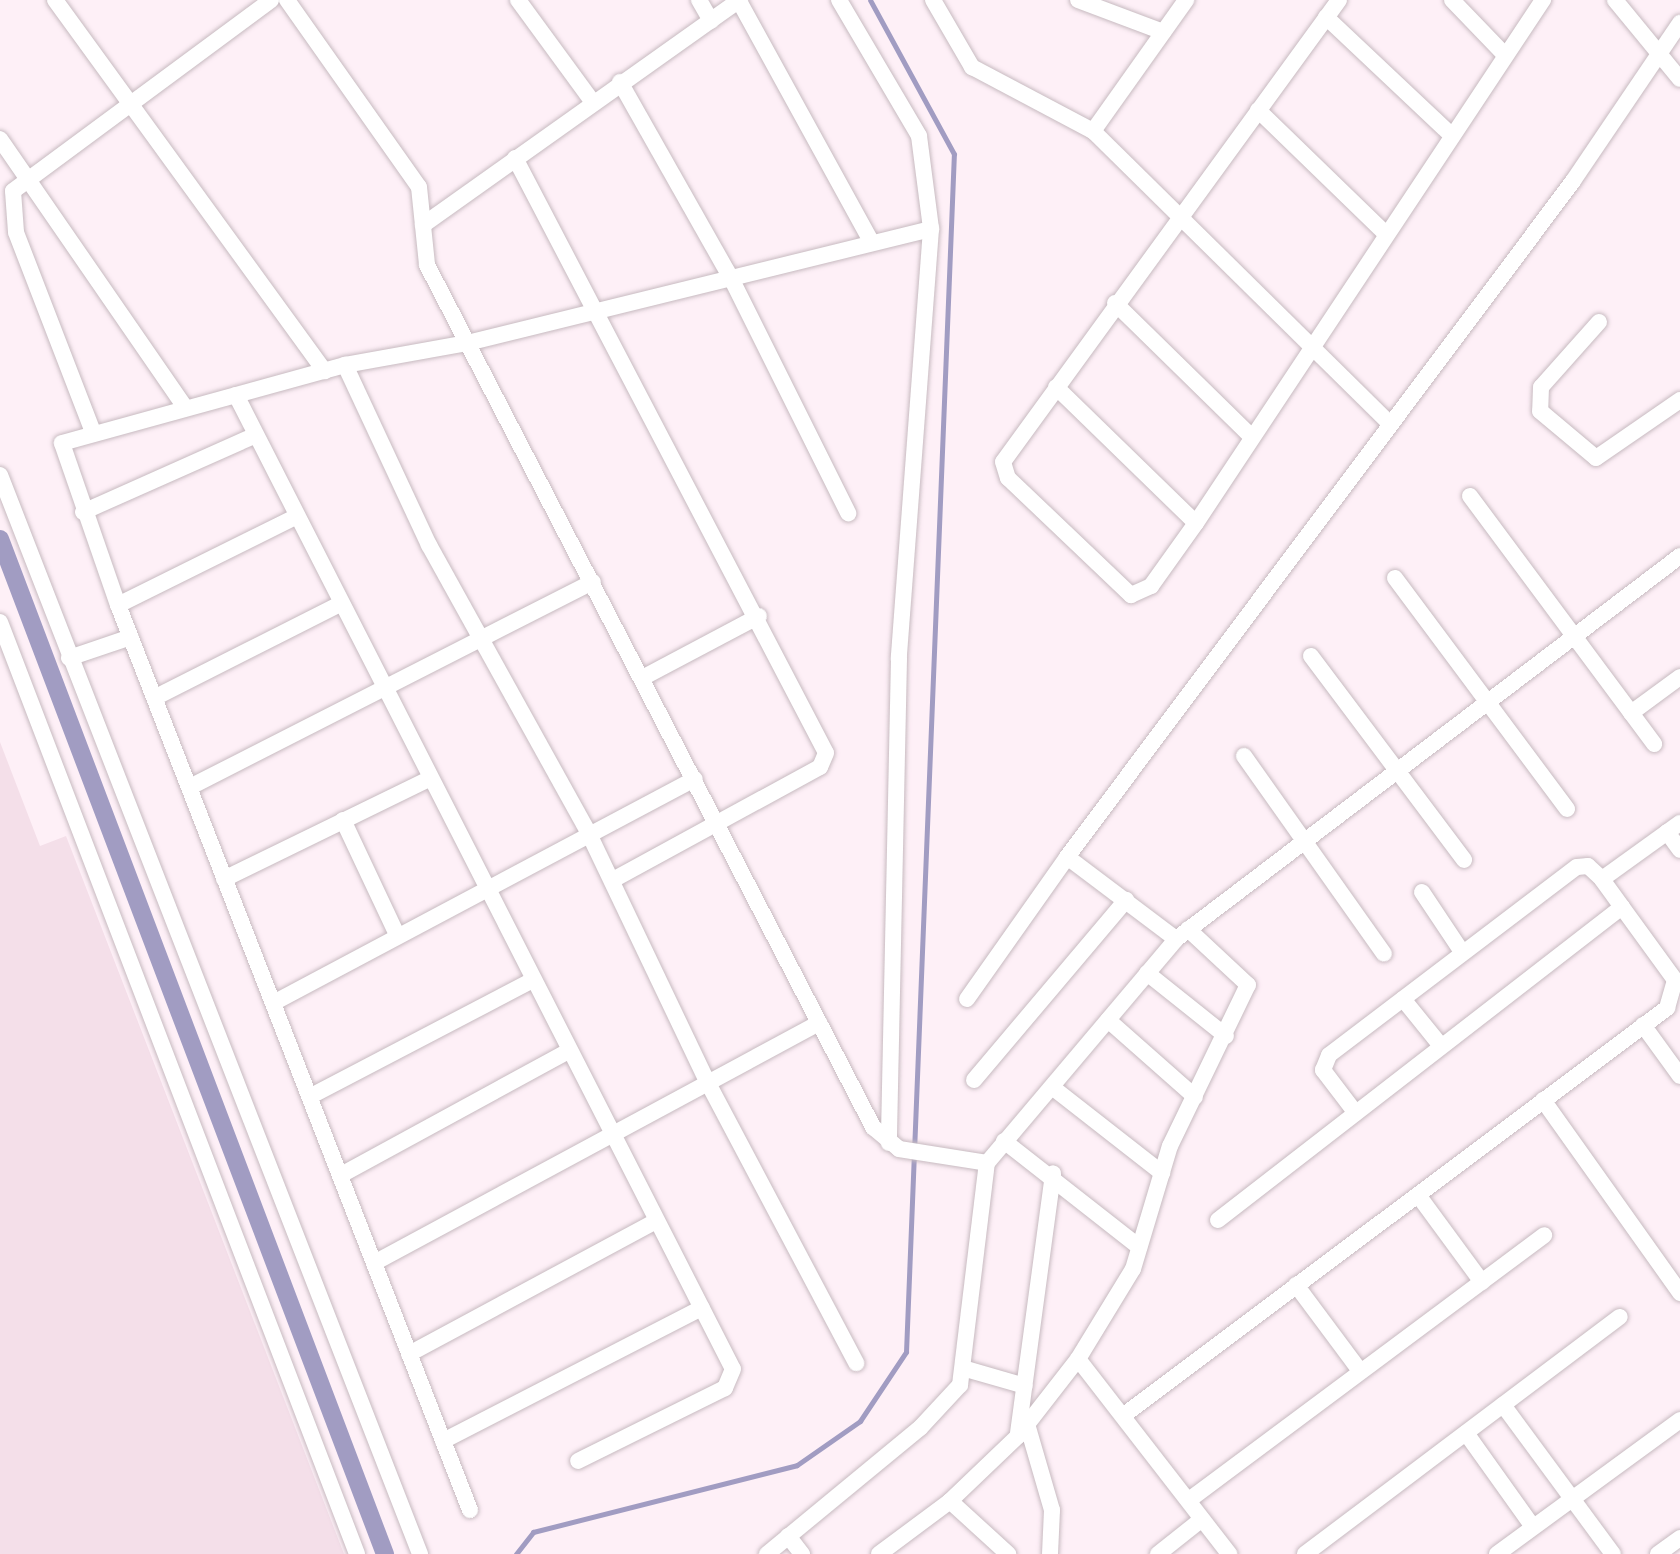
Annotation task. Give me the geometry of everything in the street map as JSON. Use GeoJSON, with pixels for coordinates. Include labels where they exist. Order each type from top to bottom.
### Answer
{"type":"FeatureCollection","features":[{"type":"Feature","properties":{"kind":"street"},"geometry":{"type":"LineString","coordinates":[[55,0],[325,371]]}},
{"type":"Feature","properties":{"kind":"street"},"geometry":{"type":"LineString","coordinates":[[93,432],[16,232],[13,191],[26,175],[271,0]]}},
{"type":"Feature","properties":{"kind":"street"},"geometry":{"type":"LineString","coordinates":[[287,0],[419,187],[427,265],[644,677],[819,1023],[894,1146]]}},
{"type":"Feature","properties":{"kind":"street"},"geometry":{"type":"LineString","coordinates":[[518,0],[592,101]]}},
{"type":"Feature","properties":{"kind":"street"},"geometry":{"type":"LineString","coordinates":[[699,0],[711,21]]}},
{"type":"Feature","properties":{"kind":"street"},"geometry":{"type":"LineString","coordinates":[[423,225],[592,101],[740,0],[872,243]]}},
{"type":"Feature","properties":{"kind":"street"},"geometry":{"type":"LineString","coordinates":[[839,0],[919,136],[931,229],[899,658],[894,1146]]}},
{"type":"Feature","properties":{"kind":"street"},"geometry":{"type":"LineString","coordinates":[[933,0],[972,67],[1093,131],[1310,350],[1390,424]]}},
{"type":"Feature","properties":{"kind":"street"},"geometry":{"type":"LineString","coordinates":[[1078,0],[1163,32]]}},
{"type":"Feature","properties":{"kind":"street"},"geometry":{"type":"LineString","coordinates":[[1093,131],[1186,0]]}},
{"type":"Feature","properties":{"kind":"street"},"geometry":{"type":"LineString","coordinates":[[1339,0],[1006,454],[1004,472],[1123,591],[1151,586],[1196,523],[1385,233],[1543,0]]}},
{"type":"Feature","properties":{"kind":"street"},"geometry":{"type":"LineString","coordinates":[[1452,0],[1505,55]]}},
{"type":"Feature","properties":{"kind":"street"},"geometry":{"type":"LineString","coordinates":[[1615,0],[1662,53],[1680,79]]}},
{"type":"Feature","properties":{"kind":"street"},"geometry":{"type":"LineString","coordinates":[[1326,17],[1451,135]]}},
{"type":"Feature","properties":{"kind":"street"},"geometry":{"type":"LineString","coordinates":[[967,999],[1067,857],[1662,53],[1680,23]]}},
{"type":"Feature","properties":{"kind":"street"},"geometry":{"type":"LineString","coordinates":[[620,82],[731,278],[848,513]]}},
{"type":"Feature","properties":{"kind":"street"},"geometry":{"type":"LineString","coordinates":[[1258,110],[1385,233]]}},
{"type":"Feature","properties":{"kind":"street"},"geometry":{"type":"LineString","coordinates":[[0,139],[185,407]]}},
{"type":"Feature","properties":{"kind":"street"},"geometry":{"type":"LineString","coordinates":[[515,158],[759,616],[825,761],[719,824],[613,880]]}},
{"type":"Feature","properties":{"kind":"street"},"geometry":{"type":"LineString","coordinates":[[470,1510],[277,1001],[224,879],[158,696],[118,605],[60,449],[93,432],[345,365],[467,343],[597,308],[931,229]]}},
{"type":"Feature","properties":{"kind":"street"},"geometry":{"type":"LineString","coordinates":[[1115,303],[1251,436]]}},
{"type":"Feature","properties":{"kind":"street"},"geometry":{"type":"LineString","coordinates":[[1599,322],[1541,387],[1540,411],[1596,458],[1680,400]]}},
{"type":"Feature","properties":{"kind":"street"},"geometry":{"type":"LineString","coordinates":[[345,365],[481,638],[613,880],[708,1083],[856,1363]]}},
{"type":"Feature","properties":{"kind":"street"},"geometry":{"type":"LineString","coordinates":[[1056,387],[1196,523]]}},
{"type":"Feature","properties":{"kind":"street"},"geometry":{"type":"LineString","coordinates":[[236,395],[338,605],[486,891],[529,982],[733,1369],[731,1382],[578,1461]]}},
{"type":"Feature","properties":{"kind":"street"},"geometry":{"type":"LineString","coordinates":[[83,512],[256,435]]}},
{"type":"Feature","properties":{"kind":"street"},"geometry":{"type":"LineString","coordinates":[[0,475],[420,1554]]}},
{"type":"Feature","properties":{"kind":"street"},"geometry":{"type":"LineString","coordinates":[[1470,496],[1654,744]]}},
{"type":"Feature","properties":{"kind":"street"},"geometry":{"type":"LineString","coordinates":[[118,605],[297,516]]}},
{"type":"Feature","properties":{"kind":"street"},"geometry":{"type":"LineString","coordinates":[[767,1554],[920,1428],[966,1369],[987,1163],[1182,934],[1572,633],[1680,556]]}},
{"type":"Feature","properties":{"kind":"street"},"geometry":{"type":"LineString","coordinates":[[1395,578],[1489,697],[1567,809]]}},
{"type":"Feature","properties":{"kind":"street"},"geometry":{"type":"LineString","coordinates":[[190,787],[593,582]]}},
{"type":"Feature","properties":{"kind":"street"},"geometry":{"type":"LineString","coordinates":[[158,696],[338,605]]}},
{"type":"Feature","properties":{"kind":"street"},"geometry":{"type":"LineString","coordinates":[[644,677],[759,616]]}},
{"type":"Feature","properties":{"kind":"street"},"geometry":{"type":"LineString","coordinates":[[0,622],[357,1554]]}},
{"type":"Feature","properties":{"kind":"street"},"geometry":{"type":"LineString","coordinates":[[69,658],[131,637]]}},
{"type":"Feature","properties":{"kind":"street"},"geometry":{"type":"LineString","coordinates":[[1311,656],[1464,860]]}},
{"type":"Feature","properties":{"kind":"street"},"geometry":{"type":"LineString","coordinates":[[1631,713],[1680,677]]}},
{"type":"Feature","properties":{"kind":"street"},"geometry":{"type":"LineString","coordinates":[[1244,756],[1384,954]]}},
{"type":"Feature","properties":{"kind":"street"},"geometry":{"type":"LineString","coordinates":[[277,1001],[695,779]]}},
{"type":"Feature","properties":{"kind":"street"},"geometry":{"type":"LineString","coordinates":[[224,879],[427,780]]}},
{"type":"Feature","properties":{"kind":"street"},"geometry":{"type":"LineString","coordinates":[[343,820],[397,935]]}},
{"type":"Feature","properties":{"kind":"street"},"geometry":{"type":"LineString","coordinates":[[1602,879],[1674,827],[1680,850]]}},
{"type":"Feature","properties":{"kind":"street"},"geometry":{"type":"LineString","coordinates":[[879,1554],[950,1501],[1022,1430],[1078,1359],[1139,1247],[1162,1173],[1248,985],[1182,934],[1126,900],[1067,857]]}},
{"type":"Feature","properties":{"kind":"street"},"geometry":{"type":"LineString","coordinates":[[1124,1415],[1643,1025],[1672,1002],[1675,980],[1602,879],[1588,866],[1577,867],[1462,952],[1322,1065],[1355,1112]]}},
{"type":"Feature","properties":{"kind":"street"},"geometry":{"type":"LineString","coordinates":[[1422,892],[1462,952]]}},
{"type":"Feature","properties":{"kind":"street"},"geometry":{"type":"LineString","coordinates":[[974,1080],[1126,900]]}},
{"type":"Feature","properties":{"kind":"street"},"geometry":{"type":"LineString","coordinates":[[1218,1220],[1622,907]]}},
{"type":"Feature","properties":{"kind":"street"},"geometry":{"type":"LineString","coordinates":[[1147,973],[1226,1036]]}},
{"type":"Feature","properties":{"kind":"street"},"geometry":{"type":"LineString","coordinates":[[311,1096],[529,982]]}},
{"type":"Feature","properties":{"kind":"street"},"geometry":{"type":"LineString","coordinates":[[1403,999],[1441,1046]]}},
{"type":"Feature","properties":{"kind":"street"},"geometry":{"type":"LineString","coordinates":[[1108,1020],[1195,1097]]}},
{"type":"Feature","properties":{"kind":"street"},"geometry":{"type":"LineString","coordinates":[[374,1263],[612,1138],[819,1023]]}},
{"type":"Feature","properties":{"kind":"street"},"geometry":{"type":"LineString","coordinates":[[1643,1025],[1680,1076]]}},
{"type":"Feature","properties":{"kind":"street"},"geometry":{"type":"LineString","coordinates":[[341,1175],[567,1052]]}},
{"type":"Feature","properties":{"kind":"street"},"geometry":{"type":"LineString","coordinates":[[1052,1087],[1162,1173]]}},
{"type":"Feature","properties":{"kind":"street"},"geometry":{"type":"LineString","coordinates":[[1543,1100],[1680,1293]]}},
{"type":"Feature","properties":{"kind":"street"},"geometry":{"type":"LineString","coordinates":[[1004,1141],[1053,1173],[1139,1247]]}},
{"type":"Feature","properties":{"kind":"street"},"geometry":{"type":"LineString","coordinates":[[894,1146],[947,1152],[987,1163]]}},
{"type":"Feature","properties":{"kind":"street"},"geometry":{"type":"LineString","coordinates":[[1050,1554],[1052,1510],[1022,1430],[1053,1173]]}},
{"type":"Feature","properties":{"kind":"street"},"geometry":{"type":"LineString","coordinates":[[1418,1195],[1482,1282]]}},
{"type":"Feature","properties":{"kind":"street"},"geometry":{"type":"LineString","coordinates":[[409,1354],[654,1222]]}},
{"type":"Feature","properties":{"kind":"street"},"geometry":{"type":"LineString","coordinates":[[1189,1500],[1544,1235]]}},
{"type":"Feature","properties":{"kind":"street"},"geometry":{"type":"LineString","coordinates":[[1296,1285],[1360,1371]]}},
{"type":"Feature","properties":{"kind":"street"},"geometry":{"type":"LineString","coordinates":[[443,1441],[702,1308]]}},
{"type":"Feature","properties":{"kind":"street"},"geometry":{"type":"LineString","coordinates":[[1305,1554],[1620,1317]]}},
{"type":"Feature","properties":{"kind":"street"},"geometry":{"type":"LineString","coordinates":[[1078,1359],[1229,1554]]}},
{"type":"Feature","properties":{"kind":"street"},"geometry":{"type":"LineString","coordinates":[[966,1369],[1025,1386]]}},
{"type":"Feature","properties":{"kind":"street"},"geometry":{"type":"LineString","coordinates":[[1503,1405],[1570,1500],[1613,1554]]}},
{"type":"Feature","properties":{"kind":"street"},"geometry":{"type":"LineString","coordinates":[[1497,1554],[1680,1420]]}},
{"type":"Feature","properties":{"kind":"street"},"geometry":{"type":"LineString","coordinates":[[1466,1433],[1533,1527]]}},
{"type":"Feature","properties":{"kind":"street"},"geometry":{"type":"LineString","coordinates":[[950,1501],[1008,1554]]}},
{"type":"Feature","properties":{"kind":"street"},"geometry":{"type":"LineString","coordinates":[[1158,1554],[1202,1519]]}},
{"type":"Feature","properties":{"kind":"street"},"geometry":{"type":"LineString","coordinates":[[788,1536],[802,1554]]}},
{"type":"Feature","properties":{"kind":"street"},"geometry":{"type":"LineString","coordinates":[[1658,1554],[1680,1538]]}},
{"type":"Feature","properties":{"kind":"shaded area"},"geometry":{"type":"Polygon","coordinates":[[[0,742],[40,846],[66,836],[344,1554],[0,1554],[0,742]]]}},
{"type":"Feature","properties":{"kind":"waterway"},"geometry":{"type":"LineString","coordinates":[[516,1554],[533,1532],[797,1465],[860,1421],[906,1352],[954,154],[870,0]]}},
{"type":"Feature","properties":{"kind":"waterway"},"geometry":{"type":"LineString","coordinates":[[0,539],[385,1554]]}}]}
